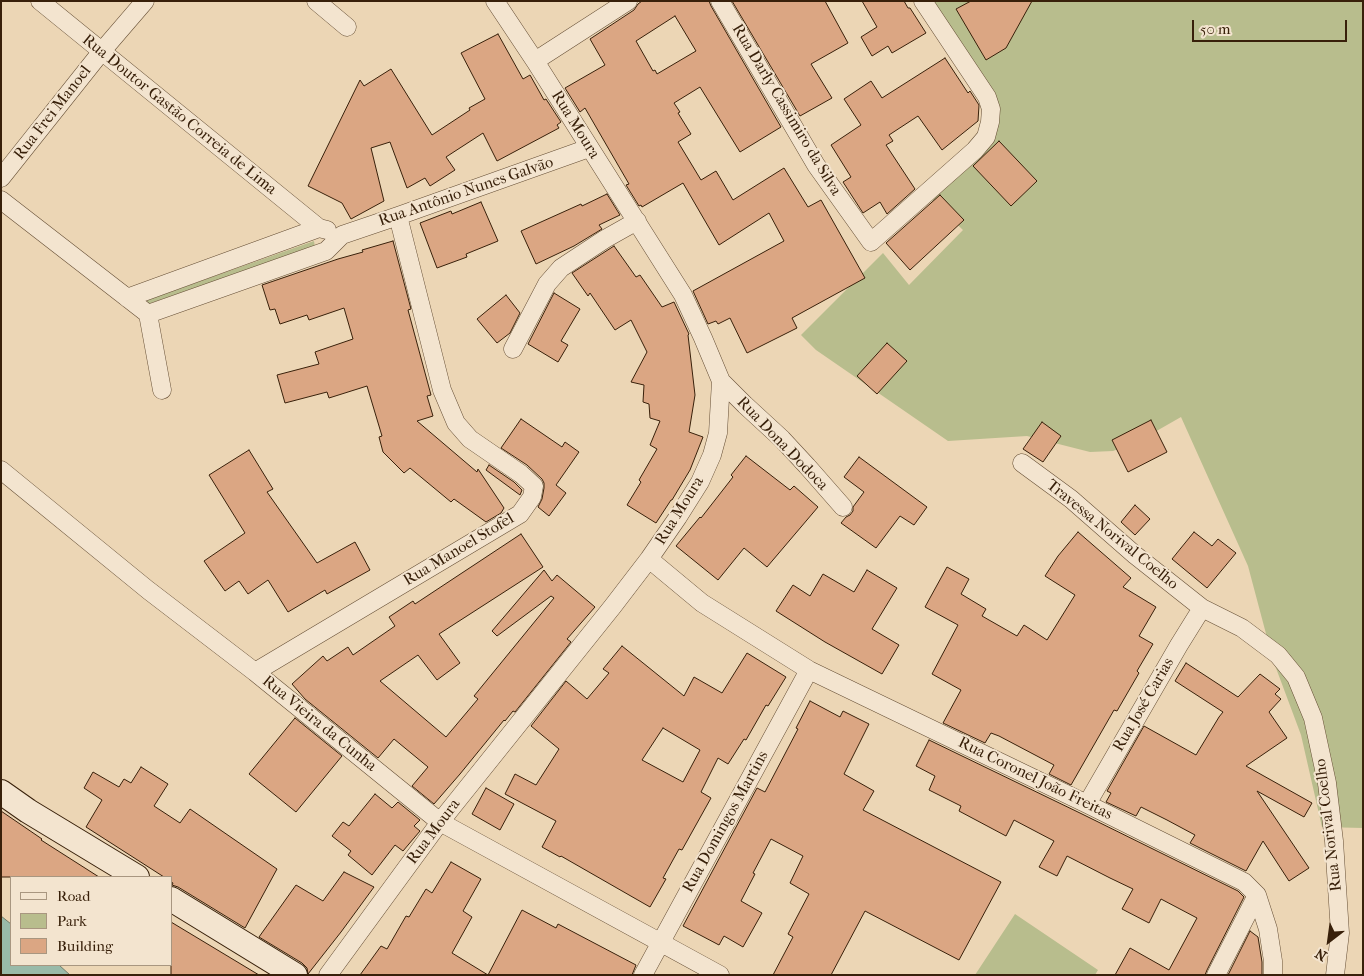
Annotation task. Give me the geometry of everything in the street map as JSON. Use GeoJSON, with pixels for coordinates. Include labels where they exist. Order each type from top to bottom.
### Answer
{"type":"FeatureCollection","features":[{"type":"Feature","properties":{"kind":"main road"},"geometry":{"type":"LineString","coordinates":[[1,792],[28,811],[134,876]]}},
{"type":"Feature","properties":{"kind":"main road"},"geometry":{"type":"LineString","coordinates":[[172,900],[295,975]]}},
{"type":"Feature","properties":{"kind":"street","name":"Rua Doutor Gastão Correia de Lima"},"geometry":{"type":"LineString","coordinates":[[40,1],[319,228]]}},
{"type":"Feature","properties":{"kind":"street","name":"Rua Frei Manoel"},"geometry":{"type":"LineString","coordinates":[[1,178],[102,51],[145,1]]}},
{"type":"Feature","properties":{"kind":"street"},"geometry":{"type":"LineString","coordinates":[[316,1],[347,27]]}},
{"type":"Feature","properties":{"kind":"street","name":"Rua Moura"},"geometry":{"type":"LineString","coordinates":[[328,975],[440,822],[649,559],[700,482],[712,455],[718,433],[721,381],[683,295],[495,1]]}},
{"type":"Feature","properties":{"kind":"street"},"geometry":{"type":"LineString","coordinates":[[535,61],[628,1]]}},
{"type":"Feature","properties":{"kind":"street","name":"Rua Darly Cassimiro da Silva"},"geometry":{"type":"LineString","coordinates":[[720,1],[816,165],[871,242],[975,150],[986,137],[990,122],[991,109],[987,97],[923,1]]}},
{"type":"Feature","properties":{"kind":"street","name":"Rua Antônio Nunes Galvão"},"geometry":{"type":"LineString","coordinates":[[148,314],[326,251],[342,235],[589,148]]}},
{"type":"Feature","properties":{"kind":"street"},"geometry":{"type":"LineString","coordinates":[[1,200],[148,314],[162,390]]}},
{"type":"Feature","properties":{"kind":"street","name":"Rua Manoel Stofel"},"geometry":{"type":"LineString","coordinates":[[254,672],[520,514],[532,498],[534,486],[521,474],[470,439],[456,423],[442,390],[398,216]]}},
{"type":"Feature","properties":{"kind":"street"},"geometry":{"type":"LineString","coordinates":[[513,349],[546,284],[561,268],[604,239],[637,221]]}},
{"type":"Feature","properties":{"kind":"street"},"geometry":{"type":"LineString","coordinates":[[127,298],[319,228],[342,235]]}},
{"type":"Feature","properties":{"kind":"street","name":"Rua Dona Dodoca"},"geometry":{"type":"LineString","coordinates":[[721,381],[788,446],[843,508]]}},
{"type":"Feature","properties":{"kind":"street","name":"Travessa Norival Coelho"},"geometry":{"type":"LineString","coordinates":[[1022,463],[1071,499],[1135,555],[1202,608]]}},
{"type":"Feature","properties":{"kind":"street","name":"Rua Vieira da Cunha"},"geometry":{"type":"LineString","coordinates":[[1,470],[148,590],[254,672],[440,822],[720,975]]}},
{"type":"Feature","properties":{"kind":"street","name":"Rua Coronel João Freitas"},"geometry":{"type":"LineString","coordinates":[[649,559],[702,603],[810,670],[1244,882],[1257,895]]}},
{"type":"Feature","properties":{"kind":"street","name":"Rua José Carias"},"geometry":{"type":"LineString","coordinates":[[1087,804],[1202,608]]}},
{"type":"Feature","properties":{"kind":"street","name":"Rua Norival Coelho"},"geometry":{"type":"LineString","coordinates":[[1202,608],[1242,628],[1278,655],[1296,678],[1313,718],[1327,783],[1334,841],[1340,933],[1335,975]]}},
{"type":"Feature","properties":{"kind":"street","name":"Rua Domingos Martins"},"geometry":{"type":"LineString","coordinates":[[643,975],[810,670]]}},
{"type":"Feature","properties":{"kind":"street"},"geometry":{"type":"LineString","coordinates":[[1216,975],[1257,895]]}},
{"type":"Feature","properties":{"kind":"street"},"geometry":{"type":"LineString","coordinates":[[1257,895],[1268,929],[1273,961],[1273,975]]}},
{"type":"Feature","properties":{"kind":"green space"},"geometry":{"type":"Polygon","coordinates":[[[931,1],[1363,1],[1363,828],[1322,827],[1301,735],[1273,660],[1248,566],[1181,417],[1139,441],[1113,451],[1090,452],[1027,436],[948,441],[816,350],[801,335],[883,253],[909,285],[963,230],[932,200],[983,151],[994,123],[931,1]]]}},
{"type":"Feature","properties":{"kind":"green space"},"geometry":{"type":"Polygon","coordinates":[[[314,241],[315,247],[148,304],[144,301],[314,241]]]}},
{"type":"Feature","properties":{"kind":"green space"},"geometry":{"type":"Polygon","coordinates":[[[1015,914],[1098,970],[1095,975],[975,975],[1015,914]]]}},
{"type":"Feature","properties":{"kind":"shaded area"},"geometry":{"type":"Polygon","coordinates":[[[1,916],[10,923],[10,966],[60,966],[70,975],[1,975],[1,916]]]}},
{"type":"Feature","properties":{"kind":"building"},"geometry":{"type":"Polygon","coordinates":[[[642,1],[709,1],[781,127],[740,152],[700,87],[674,103],[691,134],[678,142],[701,180],[716,171],[733,200],[784,168],[808,207],[821,200],[865,278],[792,318],[797,328],[747,353],[730,318],[718,324],[716,321],[708,324],[693,291],[784,241],[769,213],[719,245],[683,183],[642,207],[641,205],[639,206],[626,185],[629,184],[585,108],[580,112],[565,88],[605,65],[590,39],[634,10],[642,1]],[[675,16],[636,41],[653,71],[655,70],[657,74],[696,51],[675,16]]]}},
{"type":"Feature","properties":{"kind":"building"},"geometry":{"type":"Polygon","coordinates":[[[732,1],[825,1],[848,43],[811,64],[832,98],[800,116],[732,1]]]}},
{"type":"Feature","properties":{"kind":"building"},"geometry":{"type":"Polygon","coordinates":[[[862,1],[904,1],[926,33],[892,53],[888,46],[872,56],[861,37],[877,27],[862,1]]]}},
{"type":"Feature","properties":{"kind":"building"},"geometry":{"type":"Polygon","coordinates":[[[971,1],[1032,1],[1006,48],[986,60],[956,9],[971,1]]]}},
{"type":"Feature","properties":{"kind":"building"},"geometry":{"type":"Polygon","coordinates":[[[498,34],[523,79],[530,75],[544,100],[546,99],[561,122],[557,125],[559,128],[497,161],[483,133],[446,157],[455,170],[430,186],[425,178],[407,188],[390,142],[371,148],[384,201],[351,219],[342,203],[308,186],[360,80],[364,86],[391,69],[432,135],[470,110],[469,108],[485,99],[461,53],[498,34]]]}},
{"type":"Feature","properties":{"kind":"building"},"geometry":{"type":"Polygon","coordinates":[[[945,58],[968,93],[970,91],[979,105],[978,121],[942,150],[918,116],[889,135],[893,141],[886,145],[915,189],[887,214],[880,202],[863,213],[843,182],[851,177],[831,145],[861,125],[844,99],[871,81],[882,98],[945,58]]]}},
{"type":"Feature","properties":{"kind":"building"},"geometry":{"type":"Polygon","coordinates":[[[999,141],[1037,181],[1011,206],[973,166],[999,141]]]}},
{"type":"Feature","properties":{"kind":"building"},"geometry":{"type":"Polygon","coordinates":[[[607,194],[620,215],[599,225],[602,229],[574,246],[536,264],[521,231],[607,194]]]}},
{"type":"Feature","properties":{"kind":"building"},"geometry":{"type":"Polygon","coordinates":[[[940,195],[964,220],[910,270],[886,243],[940,195]]]}},
{"type":"Feature","properties":{"kind":"building"},"geometry":{"type":"Polygon","coordinates":[[[481,202],[498,241],[466,254],[467,257],[437,268],[420,223],[451,211],[452,214],[481,202]]]}},
{"type":"Feature","properties":{"kind":"building"},"geometry":{"type":"Polygon","coordinates":[[[393,241],[411,309],[408,310],[431,395],[427,396],[433,416],[417,421],[477,472],[478,469],[504,508],[501,513],[486,522],[454,499],[451,502],[410,468],[404,473],[383,452],[379,437],[382,436],[367,386],[329,398],[327,392],[285,403],[277,375],[319,364],[315,352],[353,339],[344,308],[309,320],[307,315],[280,324],[275,309],[270,310],[262,285],[393,241]]]}},
{"type":"Feature","properties":{"kind":"building"},"geometry":{"type":"Polygon","coordinates":[[[614,246],[636,277],[640,275],[662,307],[674,302],[689,334],[695,395],[689,432],[703,437],[690,470],[656,523],[627,505],[657,449],[650,445],[660,421],[650,418],[649,404],[643,402],[644,385],[631,382],[647,352],[631,320],[615,330],[590,293],[588,296],[572,273],[614,246]]]}},
{"type":"Feature","properties":{"kind":"building"},"geometry":{"type":"Polygon","coordinates":[[[554,293],[580,309],[561,341],[568,345],[558,362],[528,344],[554,293]]]}},
{"type":"Feature","properties":{"kind":"building"},"geometry":{"type":"Polygon","coordinates":[[[506,295],[520,313],[510,333],[497,343],[477,319],[506,295]]]}},
{"type":"Feature","properties":{"kind":"building"},"geometry":{"type":"Polygon","coordinates":[[[887,343],[907,361],[877,394],[857,376],[887,343]]]}},
{"type":"Feature","properties":{"kind":"building"},"geometry":{"type":"Polygon","coordinates":[[[521,419],[562,447],[565,442],[579,452],[556,485],[566,493],[549,516],[538,507],[544,488],[542,479],[527,465],[501,448],[521,419]]]}},
{"type":"Feature","properties":{"kind":"building"},"geometry":{"type":"Polygon","coordinates":[[[1151,420],[1167,452],[1128,472],[1112,440],[1151,420]]]}},
{"type":"Feature","properties":{"kind":"building"},"geometry":{"type":"Polygon","coordinates":[[[1042,422],[1061,436],[1043,462],[1023,449],[1042,422]]]}},
{"type":"Feature","properties":{"kind":"building"},"geometry":{"type":"Polygon","coordinates":[[[249,450],[273,489],[267,492],[317,563],[355,542],[370,570],[327,594],[325,590],[288,612],[268,580],[248,594],[239,581],[225,591],[204,561],[245,533],[209,475],[249,450]]]}},
{"type":"Feature","properties":{"kind":"building"},"geometry":{"type":"Polygon","coordinates":[[[746,456],[790,490],[794,486],[818,507],[767,567],[744,548],[718,580],[676,546],[733,477],[731,475],[746,456]]]}},
{"type":"Feature","properties":{"kind":"building"},"geometry":{"type":"Polygon","coordinates":[[[859,457],[927,507],[914,525],[900,516],[876,548],[841,523],[853,511],[853,507],[864,492],[844,477],[859,457]]]}},
{"type":"Feature","properties":{"kind":"building"},"geometry":{"type":"Polygon","coordinates":[[[489,465],[514,482],[522,490],[520,495],[486,470],[489,465]]]}},
{"type":"Feature","properties":{"kind":"building"},"geometry":{"type":"Polygon","coordinates":[[[1135,505],[1150,519],[1135,535],[1121,522],[1135,505]]]}},
{"type":"Feature","properties":{"kind":"building"},"geometry":{"type":"Polygon","coordinates":[[[1078,532],[1131,578],[1123,587],[1156,607],[1139,636],[1153,644],[1117,711],[1114,710],[1071,785],[1049,774],[1054,765],[999,736],[991,733],[985,743],[943,723],[961,690],[932,674],[958,625],[925,607],[947,567],[969,579],[961,594],[986,609],[982,616],[1017,636],[1024,625],[1047,640],[1075,595],[1045,576],[1058,556],[1078,532]]]}},
{"type":"Feature","properties":{"kind":"building"},"geometry":{"type":"Polygon","coordinates":[[[1194,532],[1212,546],[1218,539],[1236,553],[1207,588],[1172,559],[1194,532]]]}},
{"type":"Feature","properties":{"kind":"building"},"geometry":{"type":"Polygon","coordinates":[[[521,534],[543,567],[439,634],[460,663],[437,680],[418,655],[380,681],[446,737],[478,699],[474,696],[554,598],[551,596],[497,636],[492,631],[544,570],[552,581],[557,575],[595,607],[567,639],[571,642],[515,712],[513,711],[504,720],[434,804],[412,786],[428,767],[394,739],[378,758],[305,699],[292,684],[323,656],[327,661],[348,647],[353,655],[395,626],[389,617],[413,601],[415,604],[521,534]]]}},
{"type":"Feature","properties":{"kind":"building"},"geometry":{"type":"Polygon","coordinates":[[[867,570],[897,588],[872,629],[899,645],[882,674],[825,642],[776,611],[793,585],[810,596],[823,574],[854,592],[867,570]]]}},
{"type":"Feature","properties":{"kind":"building"},"geometry":{"type":"Polygon","coordinates":[[[622,646],[684,696],[694,677],[722,693],[747,653],[786,677],[768,706],[766,705],[746,740],[744,739],[728,764],[718,758],[701,792],[711,798],[682,850],[679,849],[663,878],[666,879],[650,907],[542,847],[556,821],[505,794],[515,774],[536,785],[559,749],[531,726],[566,681],[587,699],[609,673],[603,669],[622,646]],[[663,728],[642,760],[683,782],[700,750],[663,728]]]}},
{"type":"Feature","properties":{"kind":"building"},"geometry":{"type":"Polygon","coordinates":[[[1186,663],[1238,697],[1260,674],[1280,689],[1275,694],[1281,699],[1269,712],[1287,738],[1246,766],[1312,803],[1304,817],[1257,791],[1309,868],[1289,881],[1263,841],[1246,871],[1190,843],[1195,835],[1141,807],[1136,816],[1106,802],[1111,793],[1107,791],[1144,726],[1196,755],[1223,712],[1175,681],[1186,663]]]}},
{"type":"Feature","properties":{"kind":"building"},"geometry":{"type":"Polygon","coordinates":[[[810,701],[840,717],[843,711],[869,724],[844,774],[874,791],[863,810],[1001,882],[959,960],[865,911],[831,975],[773,975],[793,937],[788,934],[809,894],[790,883],[803,856],[771,839],[741,901],[762,913],[743,947],[724,936],[719,945],[683,926],[757,788],[765,792],[798,729],[796,728],[810,701]]]}},
{"type":"Feature","properties":{"kind":"building"},"geometry":{"type":"Polygon","coordinates":[[[295,718],[342,756],[296,812],[249,774],[295,718]]]}},
{"type":"Feature","properties":{"kind":"building"},"geometry":{"type":"Polygon","coordinates":[[[929,740],[1238,891],[1244,897],[1205,975],[1115,975],[1130,948],[1169,970],[1197,918],[1161,899],[1149,923],[1122,909],[1133,889],[1067,856],[1057,876],[1039,867],[1054,841],[1014,820],[1006,836],[959,811],[961,806],[929,790],[935,776],[916,766],[929,740]]]}},
{"type":"Feature","properties":{"kind":"building"},"geometry":{"type":"Polygon","coordinates":[[[141,767],[168,784],[154,806],[180,823],[190,809],[277,869],[245,928],[172,885],[172,876],[162,876],[86,827],[102,800],[84,788],[93,772],[119,787],[124,779],[131,783],[141,767]]]}},
{"type":"Feature","properties":{"kind":"building"},"geometry":{"type":"Polygon","coordinates":[[[486,788],[514,804],[500,830],[472,814],[486,788]]]}},
{"type":"Feature","properties":{"kind":"building"},"geometry":{"type":"Polygon","coordinates":[[[375,794],[392,808],[398,802],[420,820],[414,826],[420,831],[403,851],[395,845],[372,875],[348,855],[351,851],[332,836],[343,822],[349,826],[375,794]]]}},
{"type":"Feature","properties":{"kind":"building"},"geometry":{"type":"Polygon","coordinates":[[[1,811],[41,840],[97,876],[10,876],[1,877],[1,811]]]}},
{"type":"Feature","properties":{"kind":"building"},"geometry":{"type":"Polygon","coordinates":[[[451,862],[481,879],[463,911],[472,917],[452,953],[488,975],[360,975],[381,946],[387,949],[406,916],[409,917],[426,889],[432,893],[451,862]]]}},
{"type":"Feature","properties":{"kind":"building"},"geometry":{"type":"Polygon","coordinates":[[[344,872],[374,887],[308,974],[307,968],[302,963],[259,937],[296,885],[323,901],[344,872]]]}},
{"type":"Feature","properties":{"kind":"building"},"geometry":{"type":"Polygon","coordinates":[[[522,910],[556,928],[558,924],[636,965],[632,975],[488,975],[522,910]]]}},
{"type":"Feature","properties":{"kind":"building"},"geometry":{"type":"Polygon","coordinates":[[[172,923],[259,975],[171,975],[172,923]]]}},
{"type":"Feature","properties":{"kind":"building"},"geometry":{"type":"Polygon","coordinates":[[[1250,931],[1258,937],[1262,975],[1228,975],[1250,931]]]}}]}
